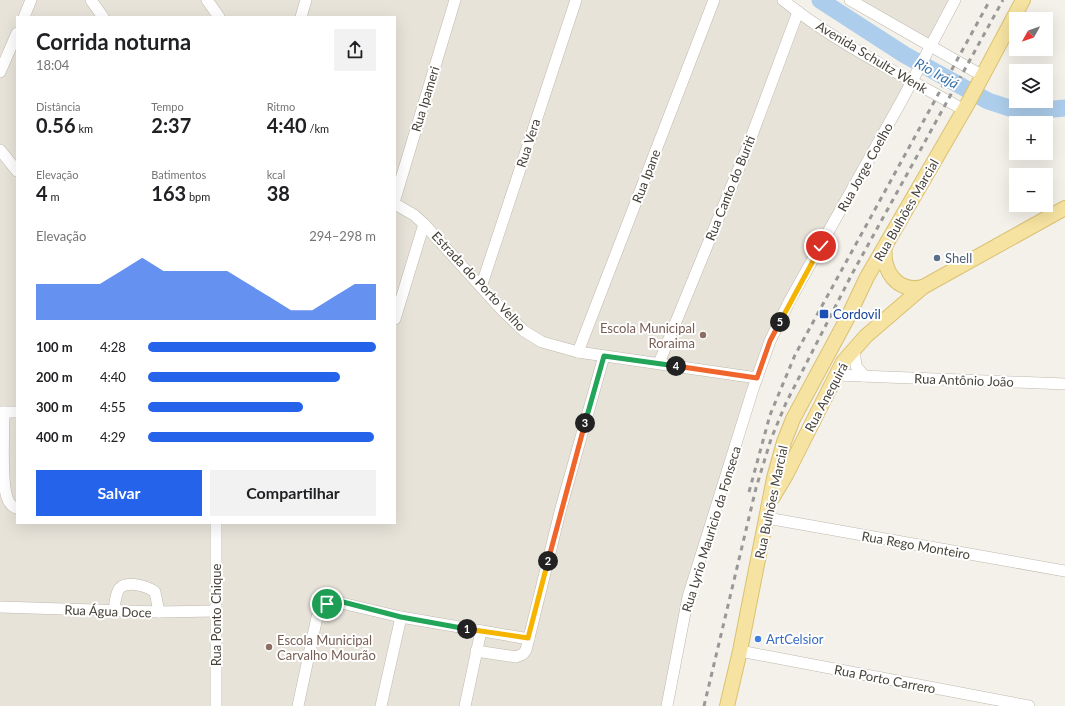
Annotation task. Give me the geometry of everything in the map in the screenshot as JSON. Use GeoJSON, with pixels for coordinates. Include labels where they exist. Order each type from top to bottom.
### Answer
{"type":"FeatureCollection","features":[{"type":"Feature","properties":{"kind":"main road","name":"Rua Bulhões Marcial"},"geometry":{"type":"LineString","coordinates":[[727,706],[740,652],[778,463],[793,418],[848,317],[867,277],[966,106],[1023,0]]}},
{"type":"Feature","properties":{"kind":"main road","name":"Rua Anequirá"},"geometry":{"type":"LineString","coordinates":[[770,502],[786,475],[843,362],[854,348],[882,322],[923,288],[1065,208]]}},
{"type":"Feature","properties":{"kind":"main road"},"geometry":{"type":"LineString","coordinates":[[885,247],[886,264],[896,281],[913,290],[923,288]]}},
{"type":"Feature","properties":{"kind":"street"},"geometry":{"type":"LineString","coordinates":[[24,16],[31,0]]}},
{"type":"Feature","properties":{"kind":"street"},"geometry":{"type":"LineString","coordinates":[[91,0],[102,16]]}},
{"type":"Feature","properties":{"kind":"street"},"geometry":{"type":"LineString","coordinates":[[207,0],[218,16]]}},
{"type":"Feature","properties":{"kind":"street"},"geometry":{"type":"LineString","coordinates":[[301,16],[306,0]]}},
{"type":"Feature","properties":{"kind":"street","name":"Rua Ipameri"},"geometry":{"type":"LineString","coordinates":[[396,196],[455,0]]}},
{"type":"Feature","properties":{"kind":"street","name":"Rua Vera"},"geometry":{"type":"LineString","coordinates":[[481,287],[576,0]]}},
{"type":"Feature","properties":{"kind":"street","name":"Rua Ipane"},"geometry":{"type":"LineString","coordinates":[[578,352],[714,0]]}},
{"type":"Feature","properties":{"kind":"street","name":"Avenida Schultz Wenk"},"geometry":{"type":"LineString","coordinates":[[783,0],[798,12],[856,50],[914,78],[966,106]]}},
{"type":"Feature","properties":{"kind":"street"},"geometry":{"type":"LineString","coordinates":[[850,0],[928,51],[981,79]]}},
{"type":"Feature","properties":{"kind":"street","name":"Rua Jorge Coelho"},"geometry":{"type":"LineString","coordinates":[[757,378],[770,341],[789,302],[914,78],[955,0]]}},
{"type":"Feature","properties":{"kind":"street","name":"Rua Canto do Buriti"},"geometry":{"type":"LineString","coordinates":[[659,363],[746,151],[798,12]]}},
{"type":"Feature","properties":{"kind":"street"},"geometry":{"type":"LineString","coordinates":[[0,72],[16,35]]}},
{"type":"Feature","properties":{"kind":"street"},"geometry":{"type":"LineString","coordinates":[[0,150],[16,170]]}},
{"type":"Feature","properties":{"kind":"street","name":"Estrada do Porto Velho"},"geometry":{"type":"LineString","coordinates":[[396,205],[414,215],[424,224],[481,287],[524,331],[542,342],[578,352],[757,378]]}},
{"type":"Feature","properties":{"kind":"street"},"geometry":{"type":"LineString","coordinates":[[396,316],[424,224]]}},
{"type":"Feature","properties":{"kind":"street"},"geometry":{"type":"LineString","coordinates":[[854,348],[856,366],[864,376]]}},
{"type":"Feature","properties":{"kind":"street"},"geometry":{"type":"LineString","coordinates":[[476,651],[519,657],[526,650],[561,508],[604,356]]}},
{"type":"Feature","properties":{"kind":"street","name":"Rua Antônio João"},"geometry":{"type":"LineString","coordinates":[[836,375],[1065,384]]}},
{"type":"Feature","properties":{"kind":"street","name":"Rua Lyrio Mauricio da Fonseca"},"geometry":{"type":"LineString","coordinates":[[667,706],[688,597],[757,378]]}},
{"type":"Feature","properties":{"kind":"street"},"geometry":{"type":"LineString","coordinates":[[16,412],[2,412],[6,497],[16,508]]}},
{"type":"Feature","properties":{"kind":"street","name":"Rua Rego Monteiro"},"geometry":{"type":"LineString","coordinates":[[767,518],[1065,571]]}},
{"type":"Feature","properties":{"kind":"street","name":"Rua Ponto Chique"},"geometry":{"type":"LineString","coordinates":[[216,524],[216,706]]}},
{"type":"Feature","properties":{"kind":"street"},"geometry":{"type":"LineString","coordinates":[[114,611],[116,595],[119,589],[128,585],[149,587],[155,592],[159,612]]}},
{"type":"Feature","properties":{"kind":"street"},"geometry":{"type":"LineString","coordinates":[[298,706],[317,617],[327,604],[343,602],[401,617],[528,638]]}},
{"type":"Feature","properties":{"kind":"street","name":"Rua Água Doce"},"geometry":{"type":"LineString","coordinates":[[0,607],[159,612],[215,611]]}},
{"type":"Feature","properties":{"kind":"street"},"geometry":{"type":"LineString","coordinates":[[381,706],[401,617]]}},
{"type":"Feature","properties":{"kind":"street"},"geometry":{"type":"LineString","coordinates":[[465,706],[481,631]]}},
{"type":"Feature","properties":{"kind":"street","name":"Rua Porto Carrero"},"geometry":{"type":"LineString","coordinates":[[740,652],[1029,706]]}},
{"type":"Feature","properties":{"kind":"shaded area"},"geometry":{"type":"Polygon","coordinates":[[[0,0],[783,0],[912,81],[821,246],[757,378],[688,597],[667,706],[0,706],[0,0]]]}},
{"type":"Feature","properties":{"kind":"shaded area"},"geometry":{"type":"Polygon","coordinates":[[[850,0],[955,0],[930,46],[850,0]]]}},
{"type":"Feature","properties":{"kind":"waterway","name":"Rio Irajá"},"geometry":{"type":"LineString","coordinates":[[820,0],[905,55],[988,101],[1022,112],[1065,108]]}},
{"type":"Feature","properties":{"kind":"railway"},"geometry":{"type":"LineString","coordinates":[[749,492],[770,415],[795,355],[990,0]]}},
{"type":"Feature","properties":{"kind":"railway"},"geometry":{"type":"LineString","coordinates":[[704,706],[756,488],[771,439],[786,403],[852,274],[1003,0]]}},
{"type":"Feature","properties":{"kind":"place","name":"Shell"},"geometry":{"type":"Point","coordinates":[937,258]}},
{"type":"Feature","properties":{"kind":"place","name":"Cordovil"},"geometry":{"type":"Point","coordinates":[824,314]}},
{"type":"Feature","properties":{"kind":"place","name":"Escola Municipal Roraima"},"geometry":{"type":"Point","coordinates":[703,335]}},
{"type":"Feature","properties":{"kind":"place","name":"ArtCelsior"},"geometry":{"type":"Point","coordinates":[758,639]}},
{"type":"Feature","properties":{"kind":"place","name":"Escola Municipal Carvalho Mourão"},"geometry":{"type":"Point","coordinates":[269,647]}},
{"type":"Feature","properties":{"kind":"route"},"geometry":{"type":"LineString","coordinates":[[327,604],[343,602],[401,617],[528,638],[561,508],[604,356],[757,378],[770,341],[789,302],[821,246]]}}]}
